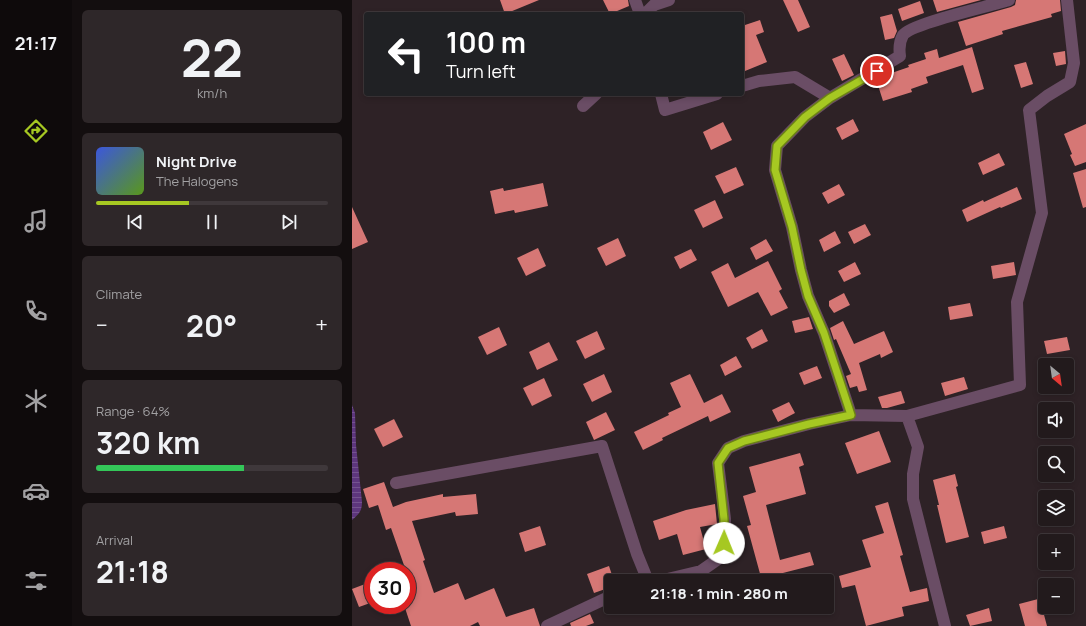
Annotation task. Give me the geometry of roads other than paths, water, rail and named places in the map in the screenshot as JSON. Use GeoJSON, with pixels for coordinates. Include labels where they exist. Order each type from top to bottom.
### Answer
{"type":"FeatureCollection","features":[{"type":"Feature","properties":{"kind":"street"},"geometry":{"type":"LineString","coordinates":[[635,0],[639,12]]}},
{"type":"Feature","properties":{"kind":"street"},"geometry":{"type":"LineString","coordinates":[[647,12],[654,5],[669,0]]}},
{"type":"Feature","properties":{"kind":"street"},"geometry":{"type":"LineString","coordinates":[[851,415],[824,333],[808,296],[792,227],[775,170],[777,146],[805,117],[830,98],[900,56],[898,47],[904,34],[921,25],[1010,0]]}},
{"type":"Feature","properties":{"kind":"street"},"geometry":{"type":"LineString","coordinates":[[689,574],[702,571],[724,555],[724,519],[718,463],[728,448],[744,441],[851,415],[907,416],[1020,385],[1017,302],[1042,212],[1029,110],[1047,96],[1070,82],[1074,63],[1067,0]]}},
{"type":"Feature","properties":{"kind":"street"},"geometry":{"type":"LineString","coordinates":[[744,85],[759,81],[795,77],[830,98]]}},
{"type":"Feature","properties":{"kind":"street"},"geometry":{"type":"LineString","coordinates":[[583,106],[594,96]]}},
{"type":"Feature","properties":{"kind":"street"},"geometry":{"type":"LineString","coordinates":[[662,96],[665,110],[710,96]]}},
{"type":"Feature","properties":{"kind":"street"},"geometry":{"type":"LineString","coordinates":[[907,416],[918,447],[913,474],[913,499],[945,626]]}},
{"type":"Feature","properties":{"kind":"street"},"geometry":{"type":"LineString","coordinates":[[396,484],[602,446],[637,554],[645,574]]}},
{"type":"Feature","properties":{"kind":"street"},"geometry":{"type":"LineString","coordinates":[[547,626],[604,599]]}}]}
